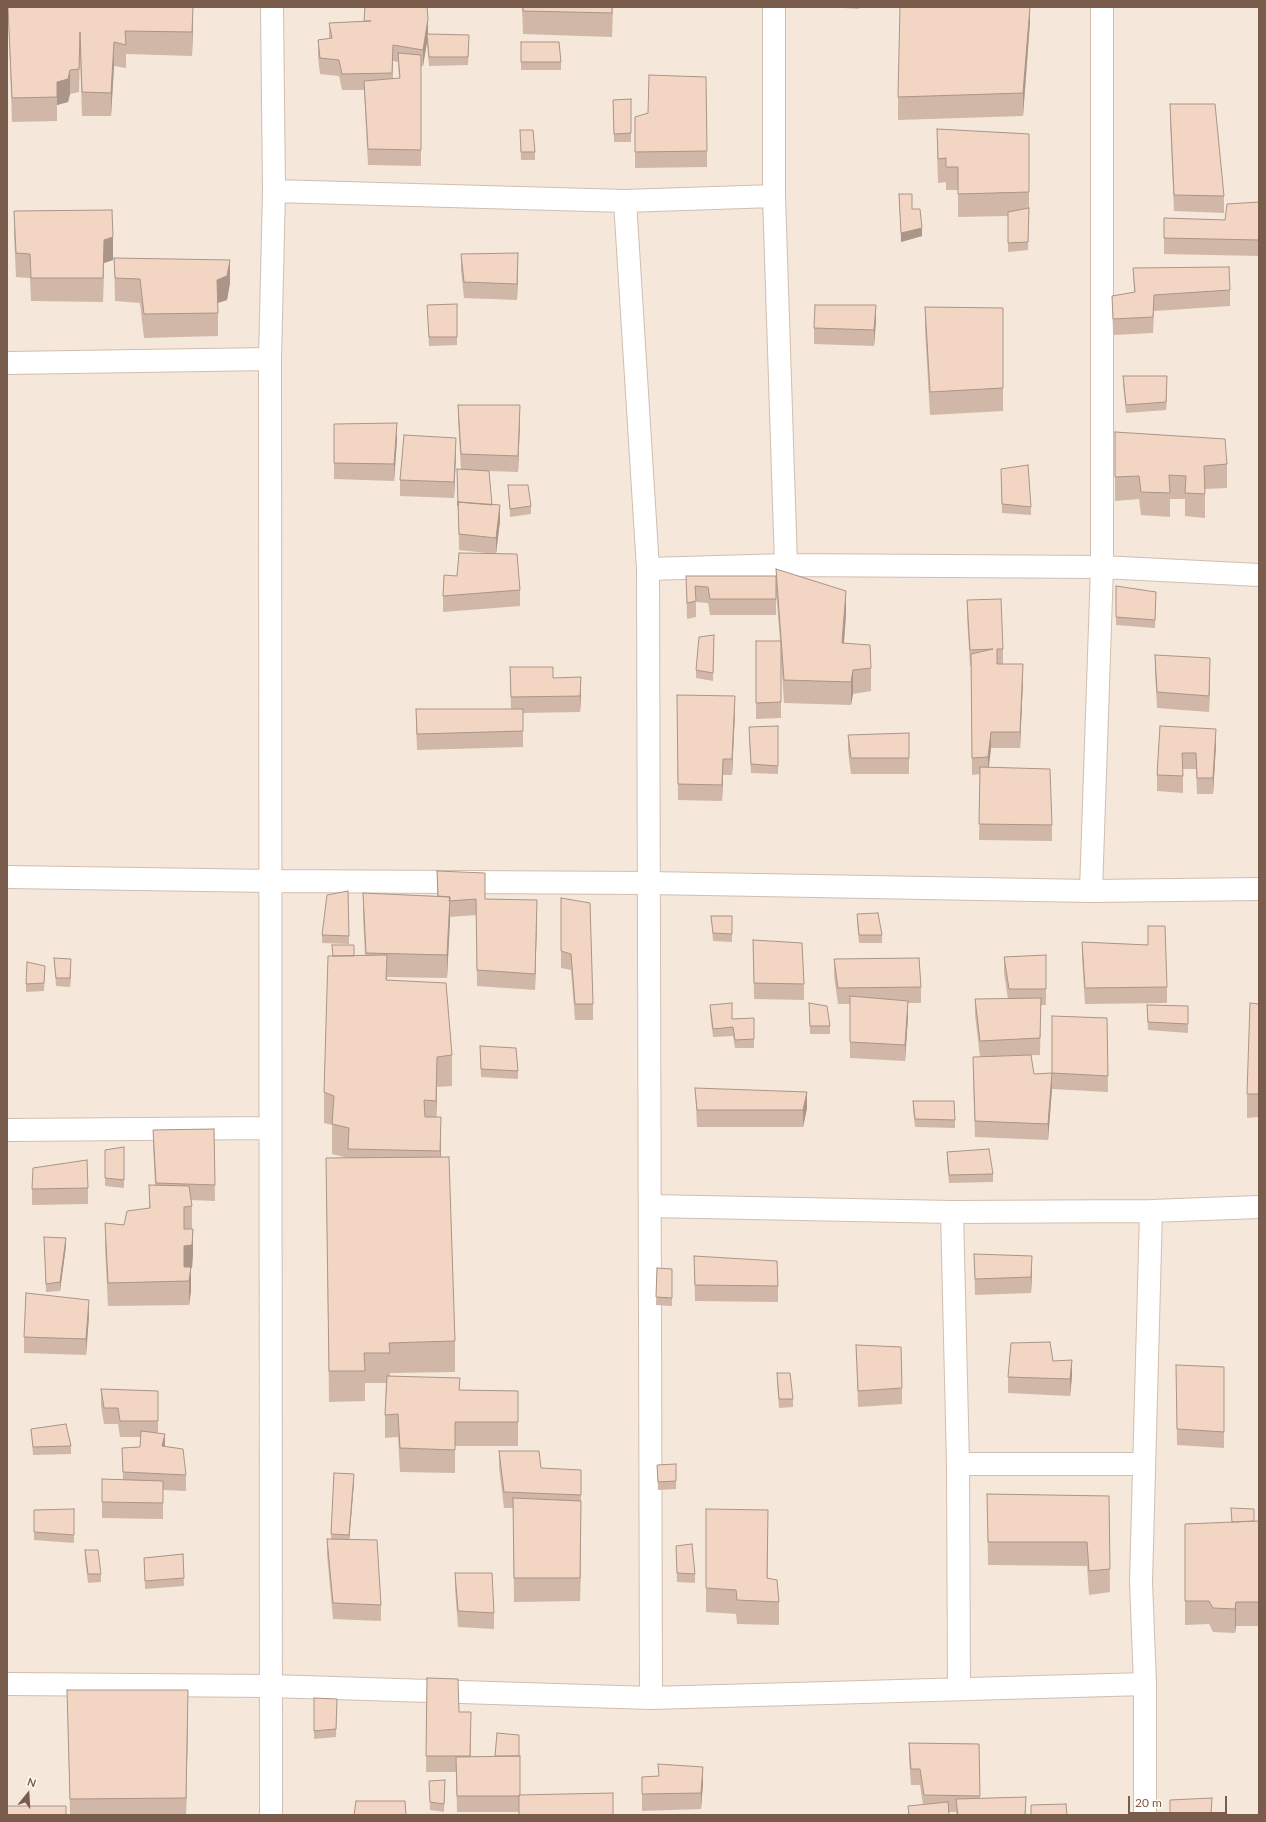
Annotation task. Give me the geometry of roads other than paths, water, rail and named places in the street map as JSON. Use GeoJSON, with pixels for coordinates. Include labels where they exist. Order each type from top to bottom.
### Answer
{"type":"FeatureCollection","features":[{"type":"Feature","properties":{"kind":"street"},"geometry":{"type":"LineString","coordinates":[[270,1815],[270,359],[274,191],[272,7]]}},
{"type":"Feature","properties":{"kind":"street"},"geometry":{"type":"LineString","coordinates":[[774,7],[774,196],[786,565]]}},
{"type":"Feature","properties":{"kind":"street"},"geometry":{"type":"LineString","coordinates":[[1091,891],[1102,567],[1102,7]]}},
{"type":"Feature","properties":{"kind":"street"},"geometry":{"type":"LineString","coordinates":[[274,191],[625,201],[774,196]]}},
{"type":"Feature","properties":{"kind":"street"},"geometry":{"type":"LineString","coordinates":[[625,201],[648,569],[651,1698]]}},
{"type":"Feature","properties":{"kind":"street"},"geometry":{"type":"LineString","coordinates":[[7,363],[270,359]]}},
{"type":"Feature","properties":{"kind":"street"},"geometry":{"type":"LineString","coordinates":[[648,569],[786,565],[1102,567],[1259,575]]}},
{"type":"Feature","properties":{"kind":"street"},"geometry":{"type":"LineString","coordinates":[[7,877],[270,881],[649,883],[1091,891],[1259,889]]}},
{"type":"Feature","properties":{"kind":"street"},"geometry":{"type":"LineString","coordinates":[[7,1130],[270,1128]]}},
{"type":"Feature","properties":{"kind":"street"},"geometry":{"type":"LineString","coordinates":[[650,1206],[952,1212],[1150,1211],[1259,1207]]}},
{"type":"Feature","properties":{"kind":"street"},"geometry":{"type":"LineString","coordinates":[[1145,1815],[1145,1684],[1141,1582],[1150,1211]]}},
{"type":"Feature","properties":{"kind":"street"},"geometry":{"type":"LineString","coordinates":[[952,1212],[958,1464],[959,1689]]}},
{"type":"Feature","properties":{"kind":"street"},"geometry":{"type":"LineString","coordinates":[[958,1464],[1144,1464]]}},
{"type":"Feature","properties":{"kind":"street"},"geometry":{"type":"LineString","coordinates":[[7,1684],[271,1686],[651,1698],[1145,1684]]}}]}
